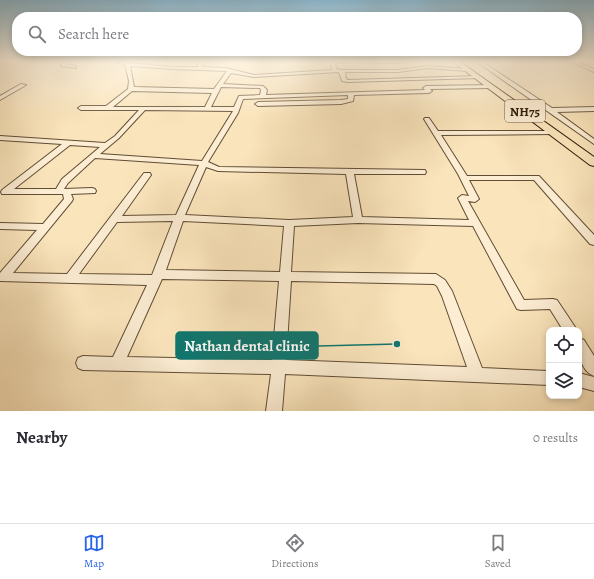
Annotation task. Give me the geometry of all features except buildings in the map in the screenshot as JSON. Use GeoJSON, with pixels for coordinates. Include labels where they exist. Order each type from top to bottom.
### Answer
{"type":"FeatureCollection","features":[{"type":"Feature","properties":{"kind":"highway","name":"NH75"},"geometry":{"type":"LineString","coordinates":[[482,80],[594,162]]}},
{"type":"Feature","properties":{"kind":"highway","name":"NH75"},"geometry":{"type":"LineString","coordinates":[[493,80],[594,154]]}},
{"type":"Feature","properties":{"kind":"street"},"geometry":{"type":"LineString","coordinates":[[129,80],[131,89]]}},
{"type":"Feature","properties":{"kind":"street"},"geometry":{"type":"LineString","coordinates":[[207,109],[215,91],[223,80]]}},
{"type":"Feature","properties":{"kind":"street"},"geometry":{"type":"LineString","coordinates":[[248,86],[251,80]]}},
{"type":"Feature","properties":{"kind":"street"},"geometry":{"type":"LineString","coordinates":[[345,80],[375,80]]}},
{"type":"Feature","properties":{"kind":"street"},"geometry":{"type":"LineString","coordinates":[[500,80],[551,110],[594,142]]}},
{"type":"Feature","properties":{"kind":"street"},"geometry":{"type":"LineString","coordinates":[[0,98],[23,84]]}},
{"type":"Feature","properties":{"kind":"street"},"geometry":{"type":"LineString","coordinates":[[220,85],[261,88],[264,90],[263,95]]}},
{"type":"Feature","properties":{"kind":"street"},"geometry":{"type":"LineString","coordinates":[[117,364],[157,277],[180,218],[204,163],[237,109],[241,97],[263,95],[351,95],[429,91],[426,88],[490,86]]}},
{"type":"Feature","properties":{"kind":"street"},"geometry":{"type":"LineString","coordinates":[[108,108],[131,89],[215,91]]}},
{"type":"Feature","properties":{"kind":"street"},"geometry":{"type":"LineString","coordinates":[[258,104],[341,102],[351,100],[351,95]]}},
{"type":"Feature","properties":{"kind":"street"},"geometry":{"type":"LineString","coordinates":[[81,108],[237,109]]}},
{"type":"Feature","properties":{"kind":"street"},"geometry":{"type":"LineString","coordinates":[[1,277],[69,199],[63,192],[61,186],[106,145],[117,137],[143,109]]}},
{"type":"Feature","properties":{"kind":"street"},"geometry":{"type":"LineString","coordinates":[[551,110],[594,109]]}},
{"type":"Feature","properties":{"kind":"street"},"geometry":{"type":"LineString","coordinates":[[427,120],[464,178],[475,199],[462,198],[521,305],[553,304],[568,327]]}},
{"type":"Feature","properties":{"kind":"street"},"geometry":{"type":"LineString","coordinates":[[436,133],[553,132]]}},
{"type":"Feature","properties":{"kind":"street"},"geometry":{"type":"LineString","coordinates":[[0,138],[106,145]]}},
{"type":"Feature","properties":{"kind":"street"},"geometry":{"type":"LineString","coordinates":[[2,192],[69,142]]}},
{"type":"Feature","properties":{"kind":"street"},"geometry":{"type":"LineString","coordinates":[[94,156],[204,163],[218,169],[422,172]]}},
{"type":"Feature","properties":{"kind":"street"},"geometry":{"type":"LineString","coordinates":[[350,172],[358,220]]}},
{"type":"Feature","properties":{"kind":"street"},"geometry":{"type":"LineString","coordinates":[[70,278],[147,175]]}},
{"type":"Feature","properties":{"kind":"street"},"geometry":{"type":"LineString","coordinates":[[464,178],[536,178],[594,241]]}},
{"type":"Feature","properties":{"kind":"street"},"geometry":{"type":"LineString","coordinates":[[2,192],[92,191]]}},
{"type":"Feature","properties":{"kind":"street"},"geometry":{"type":"LineString","coordinates":[[114,219],[180,218],[289,223],[358,220],[476,223]]}},
{"type":"Feature","properties":{"kind":"street"},"geometry":{"type":"LineString","coordinates":[[274,411],[279,367],[289,223]]}},
{"type":"Feature","properties":{"kind":"street"},"geometry":{"type":"LineString","coordinates":[[0,226],[46,227]]}},
{"type":"Feature","properties":{"kind":"street"},"geometry":{"type":"LineString","coordinates":[[1,277],[70,278],[285,276],[436,279],[442,283],[448,295],[477,374]]}},
{"type":"Feature","properties":{"kind":"street"},"geometry":{"type":"LineString","coordinates":[[582,350],[594,369]]}},
{"type":"Feature","properties":{"kind":"street"},"geometry":{"type":"LineString","coordinates":[[83,363],[279,367],[546,378]]}},
{"type":"Feature","properties":{"kind":"street"},"geometry":{"type":"LineString","coordinates":[[582,381],[594,384]]}},
{"type":"Feature","properties":{"kind":"place","name":"Nathan dental clinic"},"geometry":{"type":"Point","coordinates":[397,344]}}]}
